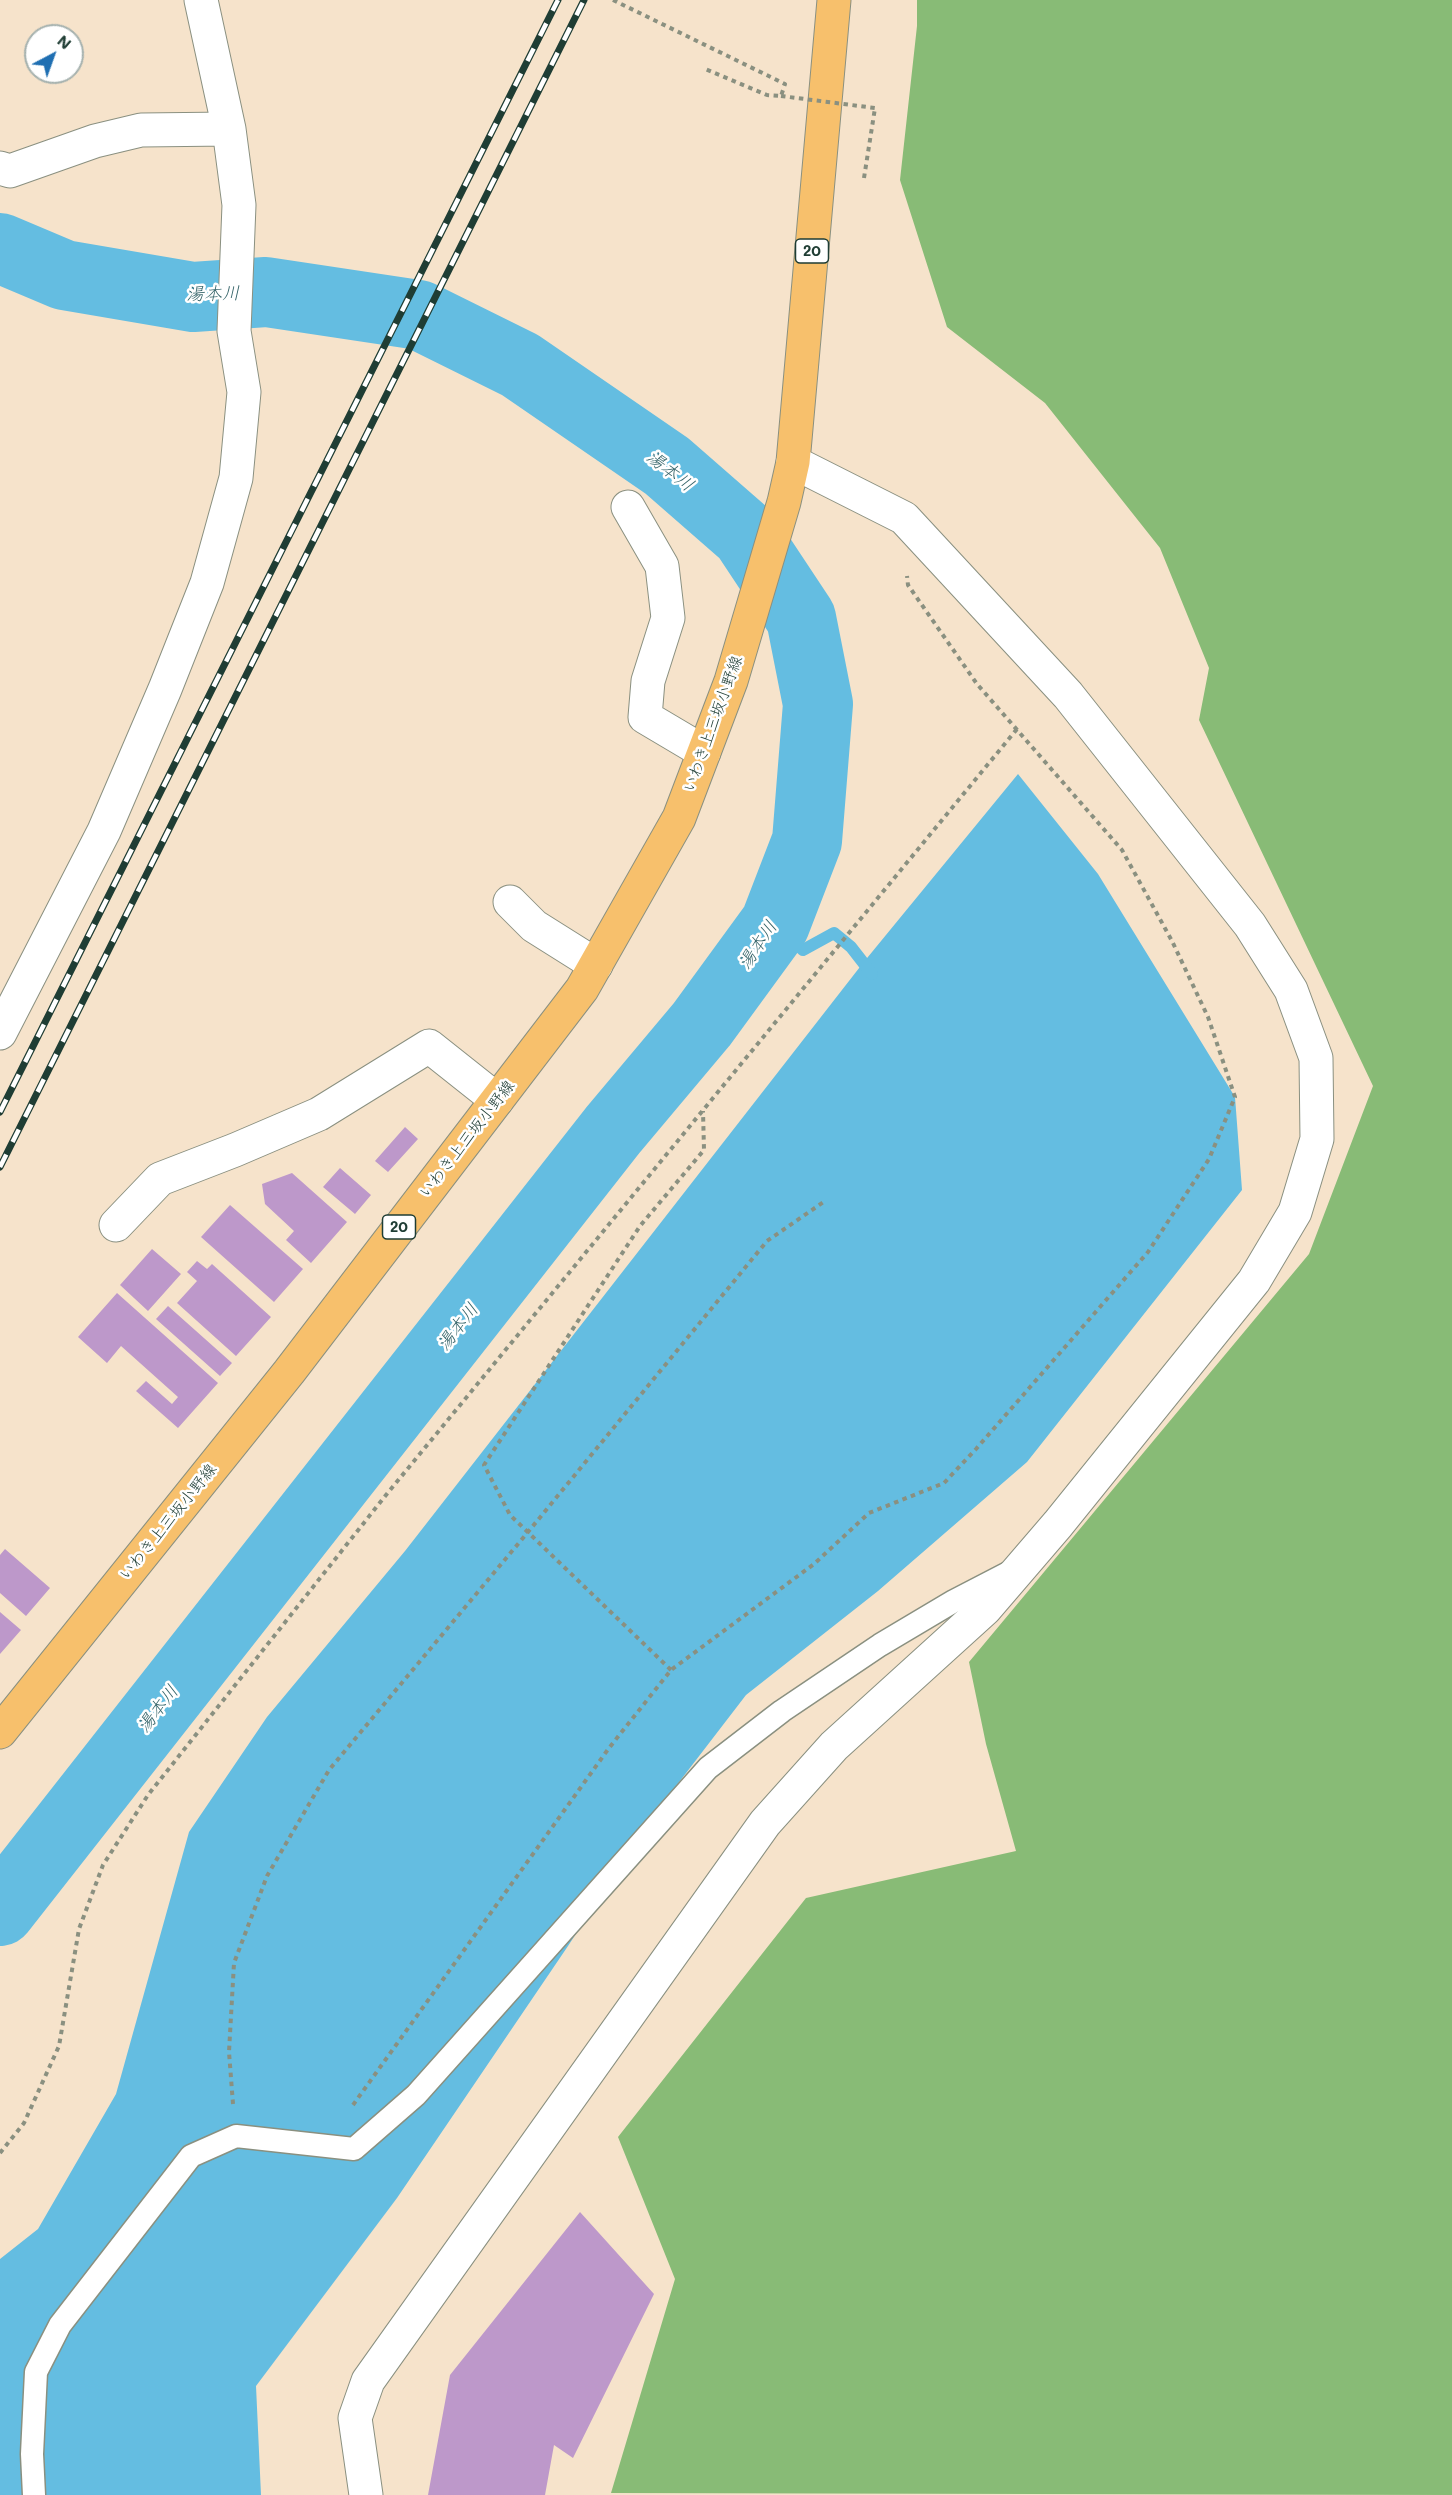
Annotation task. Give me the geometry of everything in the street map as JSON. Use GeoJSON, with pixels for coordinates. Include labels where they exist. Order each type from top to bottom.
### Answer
{"type":"FeatureCollection","features":[{"type":"Feature","properties":{"kind":"main road","name":"20"},"geometry":{"type":"LineString","coordinates":[[793,462],[834,0]]}},
{"type":"Feature","properties":{"kind":"main road","name":"いわき上三坂小野線"},"geometry":{"type":"LineString","coordinates":[[0,1732],[288,1372],[582,989],[678,818],[731,681],[784,502],[793,462]]}},
{"type":"Feature","properties":{"kind":"street"},"geometry":{"type":"LineString","coordinates":[[0,1033],[104,831],[165,689],[207,583],[236,478],[244,392],[234,331],[239,206],[229,129],[201,0]]}},
{"type":"Feature","properties":{"kind":"street"},"geometry":{"type":"LineString","coordinates":[[0,168],[10,171],[95,141],[141,130],[229,129]]}},
{"type":"Feature","properties":{"kind":"street"},"geometry":{"type":"LineString","coordinates":[[366,2495],[356,2418],[368,2381],[765,1823],[834,1746],[985,1609],[1254,1281],[1295,1212],[1317,1139],[1316,1058],[1291,990],[1250,925],[1068,694],[904,518],[793,462]]}},
{"type":"Feature","properties":{"kind":"street"},"geometry":{"type":"LineString","coordinates":[[628,507],[662,566],[668,618],[648,681],[645,717],[704,752]]}},
{"type":"Feature","properties":{"kind":"street"},"geometry":{"type":"LineString","coordinates":[[510,902],[534,926],[596,965]]}},
{"type":"Feature","properties":{"kind":"street"},"geometry":{"type":"LineString","coordinates":[[116,1225],[160,1179],[319,1114],[429,1046],[497,1100]]}},
{"type":"Feature","properties":{"kind":"lane"},"geometry":{"type":"LineString","coordinates":[[34,2495],[32,2454],[36,2372],[60,2325],[191,2156],[236,2136],[354,2149],[416,2095],[708,1768],[782,1711],[880,1645],[954,1600],[1021,1567]]}},
{"type":"Feature","properties":{"kind":"path"},"geometry":{"type":"LineString","coordinates":[[613,0],[785,84],[781,96]]}},
{"type":"Feature","properties":{"kind":"path"},"geometry":{"type":"LineString","coordinates":[[703,68],[767,95],[875,108],[864,178]]}},
{"type":"Feature","properties":{"kind":"path"},"geometry":{"type":"LineString","coordinates":[[323,2146],[609,1748],[671,1670],[814,1564],[870,1513],[944,1483],[1148,1252],[1209,1159],[1235,1097],[1208,1017],[1172,941],[1122,850],[977,684],[908,585],[907,574]]}},
{"type":"Feature","properties":{"kind":"path"},"geometry":{"type":"LineString","coordinates":[[0,2153],[24,2122],[59,2046],[79,1929],[103,1865],[148,1795],[386,1495],[1017,729]]}},
{"type":"Feature","properties":{"kind":"path"},"geometry":{"type":"LineString","coordinates":[[671,1670],[510,1515],[484,1465],[640,1226],[704,1149],[703,1110]]}},
{"type":"Feature","properties":{"kind":"path"},"geometry":{"type":"LineString","coordinates":[[236,2136],[229,2052],[234,1963],[267,1876],[329,1770],[528,1532],[766,1241],[825,1201]]}},
{"type":"Feature","properties":{"kind":"green space"},"geometry":{"type":"Polygon","coordinates":[[[917,0],[1452,0],[1452,2495],[611,2493],[675,2279],[618,2137],[806,1898],[1016,1851],[986,1744],[969,1662],[1309,1254],[1373,1086],[1199,720],[1209,668],[1160,548],[1045,403],[947,327],[900,180],[917,26],[917,0]]]}},
{"type":"Feature","properties":{"kind":"water"},"geometry":{"type":"Polygon","coordinates":[[[1018,774],[1098,874],[1235,1097],[1242,1190],[1027,1462],[878,1591],[746,1695],[653,1816],[397,2198],[256,2386],[261,2495],[0,2495],[0,2259],[38,2229],[116,2094],[189,1832],[267,1717],[405,1551],[863,963],[1018,774]]]}},
{"type":"Feature","properties":{"kind":"building"},"geometry":{"type":"Polygon","coordinates":[[[405,1127],[418,1139],[388,1172],[375,1161],[405,1127]]]}},
{"type":"Feature","properties":{"kind":"building"},"geometry":{"type":"Polygon","coordinates":[[[340,1168],[371,1195],[355,1214],[323,1187],[340,1168]]]}},
{"type":"Feature","properties":{"kind":"building"},"geometry":{"type":"Polygon","coordinates":[[[292,1173],[347,1222],[311,1263],[286,1240],[294,1231],[265,1204],[262,1184],[292,1173]]]}},
{"type":"Feature","properties":{"kind":"building"},"geometry":{"type":"Polygon","coordinates":[[[230,1205],[303,1269],[274,1302],[201,1237],[230,1205]]]}},
{"type":"Feature","properties":{"kind":"building"},"geometry":{"type":"Polygon","coordinates":[[[152,1249],[181,1274],[148,1311],[120,1285],[152,1249]]]}},
{"type":"Feature","properties":{"kind":"building"},"geometry":{"type":"Polygon","coordinates":[[[197,1261],[207,1269],[212,1264],[271,1317],[236,1356],[177,1303],[197,1281],[187,1272],[197,1261]]]}},
{"type":"Feature","properties":{"kind":"building"},"geometry":{"type":"Polygon","coordinates":[[[117,1293],[218,1383],[178,1428],[136,1391],[146,1381],[172,1404],[178,1397],[121,1346],[107,1363],[78,1337],[117,1293]]]}},
{"type":"Feature","properties":{"kind":"building"},"geometry":{"type":"Polygon","coordinates":[[[168,1306],[232,1363],[220,1376],[156,1319],[168,1306]]]}},
{"type":"Feature","properties":{"kind":"building"},"geometry":{"type":"Polygon","coordinates":[[[5,1549],[50,1588],[26,1616],[0,1593],[0,1555],[5,1549]]]}},
{"type":"Feature","properties":{"kind":"building"},"geometry":{"type":"Polygon","coordinates":[[[0,1612],[21,1630],[0,1654],[0,1612]]]}},
{"type":"Feature","properties":{"kind":"building"},"geometry":{"type":"Polygon","coordinates":[[[580,2212],[654,2294],[573,2458],[554,2445],[545,2495],[428,2495],[450,2375],[580,2212]]]}},
{"type":"Feature","properties":{"kind":"waterway","name":"湯本川"},"geometry":{"type":"LineString","coordinates":[[0,248],[64,275],[193,297],[266,292],[419,315],[520,365],[667,466],[746,535],[801,618],[818,704],[807,841],[775,924],[702,1024],[613,1130],[0,1911]]}},
{"type":"Feature","properties":{"kind":"waterway"},"geometry":{"type":"LineString","coordinates":[[775,924],[803,950],[834,933],[851,947],[872,974]]}},
{"type":"Feature","properties":{"kind":"railway"},"geometry":{"type":"LineString","coordinates":[[0,1112],[558,0]]}},
{"type":"Feature","properties":{"kind":"railway"},"geometry":{"type":"LineString","coordinates":[[0,1167],[584,0]]}}]}
